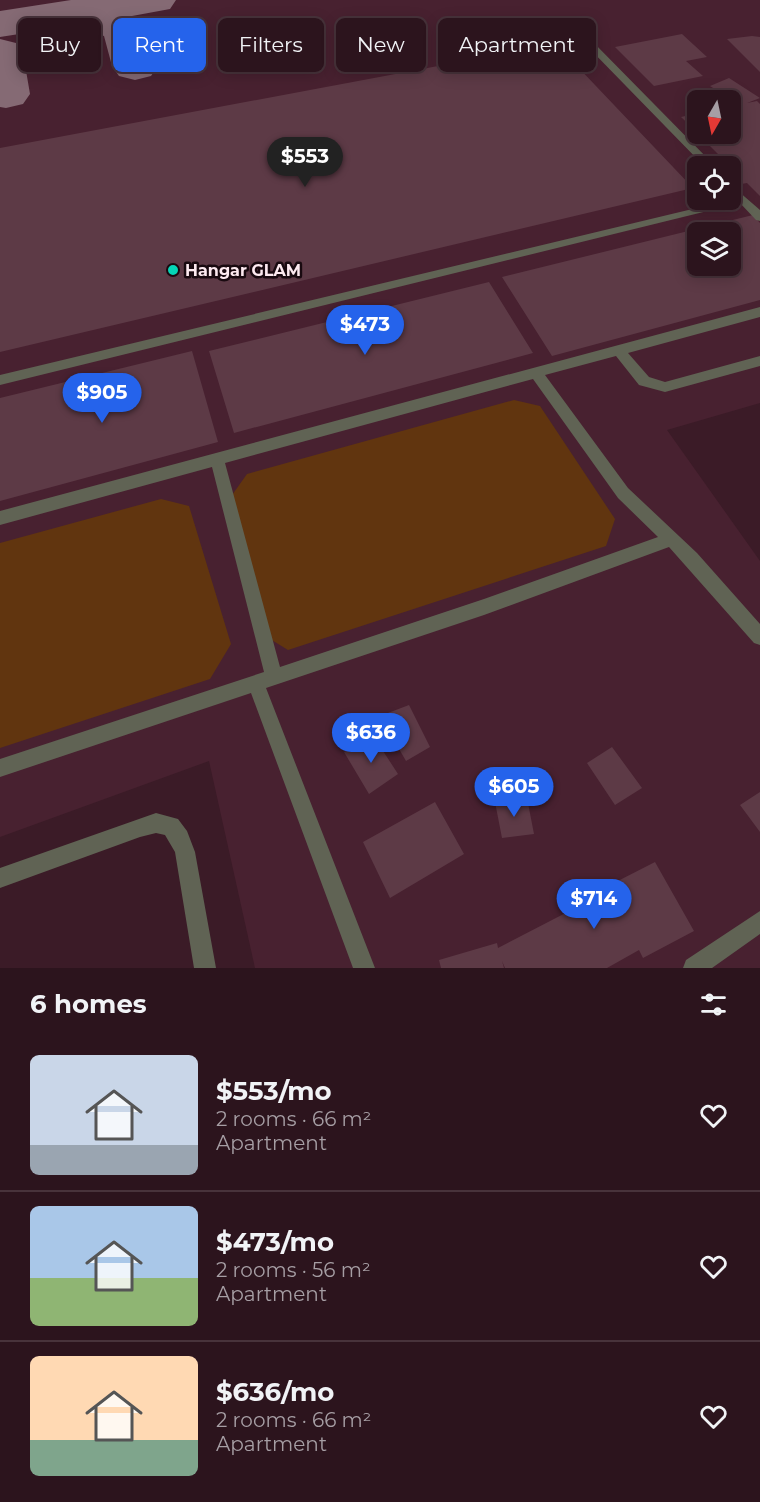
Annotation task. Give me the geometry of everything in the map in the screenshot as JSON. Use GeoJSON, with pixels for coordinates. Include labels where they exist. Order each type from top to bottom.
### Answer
{"type":"FeatureCollection","features":[{"type":"Feature","properties":{"kind":"lane"},"geometry":{"type":"LineString","coordinates":[[596,50],[700,156]]}},
{"type":"Feature","properties":{"kind":"lane"},"geometry":{"type":"LineString","coordinates":[[0,380],[742,199],[760,217]]}},
{"type":"Feature","properties":{"kind":"lane"},"geometry":{"type":"LineString","coordinates":[[0,518],[760,312]]}},
{"type":"Feature","properties":{"kind":"lane"},"geometry":{"type":"LineString","coordinates":[[618,350],[644,381],[665,387],[760,361]]}},
{"type":"Feature","properties":{"kind":"lane"},"geometry":{"type":"LineString","coordinates":[[536,373],[623,492],[711,580],[760,637]]}},
{"type":"Feature","properties":{"kind":"lane"},"geometry":{"type":"LineString","coordinates":[[217,459],[265,681],[364,968]]}},
{"type":"Feature","properties":{"kind":"lane"},"geometry":{"type":"LineString","coordinates":[[0,768],[484,607],[671,539]]}},
{"type":"Feature","properties":{"kind":"lane"},"geometry":{"type":"LineString","coordinates":[[0,878],[140,827],[156,824],[171,826],[180,838],[185,852],[206,968]]}},
{"type":"Feature","properties":{"kind":"lane"},"geometry":{"type":"LineString","coordinates":[[694,968],[760,921]]}},
{"type":"Feature","properties":{"kind":"shaded area"},"geometry":{"type":"Polygon","coordinates":[[[0,0],[760,0],[760,403],[667,430],[760,561],[760,968],[255,968],[209,761],[0,837],[0,0]]]}},
{"type":"Feature","properties":{"kind":"shaded area"},"geometry":{"type":"Polygon","coordinates":[[[514,400],[540,406],[615,519],[606,546],[288,650],[262,634],[225,505],[247,474],[514,400]]]}},
{"type":"Feature","properties":{"kind":"shaded area"},"geometry":{"type":"Polygon","coordinates":[[[161,499],[189,506],[231,644],[210,679],[0,748],[0,543],[161,499]]]}},
{"type":"Feature","properties":{"kind":"building"},"geometry":{"type":"Polygon","coordinates":[[[682,34],[707,57],[686,61],[703,76],[654,86],[615,47],[682,34]]]}},
{"type":"Feature","properties":{"kind":"building"},"geometry":{"type":"Polygon","coordinates":[[[760,37],[760,72],[727,39],[760,37]]]}},
{"type":"Feature","properties":{"kind":"building","name":"Hangar GLAM"},"geometry":{"type":"Polygon","coordinates":[[[438,66],[438,72],[583,72],[687,182],[687,189],[0,352],[0,148],[406,72],[426,72],[426,68],[438,66]]]}},
{"type":"Feature","properties":{"kind":"building"},"geometry":{"type":"Polygon","coordinates":[[[729,78],[760,98],[747,103],[757,101],[760,104],[760,196],[747,183],[741,184],[741,156],[720,156],[708,144],[741,144],[741,90],[716,90],[710,86],[729,78]]]}},
{"type":"Feature","properties":{"kind":"building"},"geometry":{"type":"Polygon","coordinates":[[[753,215],[760,223],[760,300],[552,356],[502,277],[687,231],[687,276],[741,276],[741,222],[725,222],[753,215]]]}},
{"type":"Feature","properties":{"kind":"building"},"geometry":{"type":"Polygon","coordinates":[[[489,282],[533,353],[234,433],[209,351],[489,282]]]}},
{"type":"Feature","properties":{"kind":"building"},"geometry":{"type":"Polygon","coordinates":[[[192,351],[218,442],[0,501],[0,398],[192,351]]]}},
{"type":"Feature","properties":{"kind":"building"},"geometry":{"type":"Polygon","coordinates":[[[409,705],[430,747],[406,761],[380,716],[409,705]]]}},
{"type":"Feature","properties":{"kind":"building"},"geometry":{"type":"Polygon","coordinates":[[[372,734],[398,774],[369,794],[344,752],[372,734]]]}},
{"type":"Feature","properties":{"kind":"building"},"geometry":{"type":"Polygon","coordinates":[[[612,747],[642,788],[615,805],[587,763],[612,747]]]}},
{"type":"Feature","properties":{"kind":"building"},"geometry":{"type":"Polygon","coordinates":[[[760,792],[760,832],[740,805],[760,792]]]}},
{"type":"Feature","properties":{"kind":"building"},"geometry":{"type":"Polygon","coordinates":[[[527,798],[534,834],[502,838],[495,802],[527,798]]]}},
{"type":"Feature","properties":{"kind":"building"},"geometry":{"type":"Polygon","coordinates":[[[435,802],[464,854],[390,898],[363,842],[435,802]]]}},
{"type":"Feature","properties":{"kind":"building"},"geometry":{"type":"Polygon","coordinates":[[[655,862],[694,931],[643,958],[639,950],[607,968],[505,968],[502,961],[504,968],[441,968],[439,960],[497,943],[498,948],[612,889],[610,885],[655,862]]]}},
{"type":"Feature","properties":{"kind":"taxiway"},"geometry":{"type":"LineString","coordinates":[[71,13],[155,0]]}},
{"type":"Feature","properties":{"kind":"taxiway"},"geometry":{"type":"LineString","coordinates":[[0,24],[71,13]]}},
{"type":"Feature","properties":{"kind":"taxiway"},"geometry":{"type":"LineString","coordinates":[[71,13],[113,24]]}},
{"type":"Feature","properties":{"kind":"taxiway"},"geometry":{"type":"LineString","coordinates":[[0,53],[6,94]]}},
{"type":"Feature","properties":{"kind":"place","name":"Hangar GLAM"},"geometry":{"type":"Point","coordinates":[173,270]}}]}
